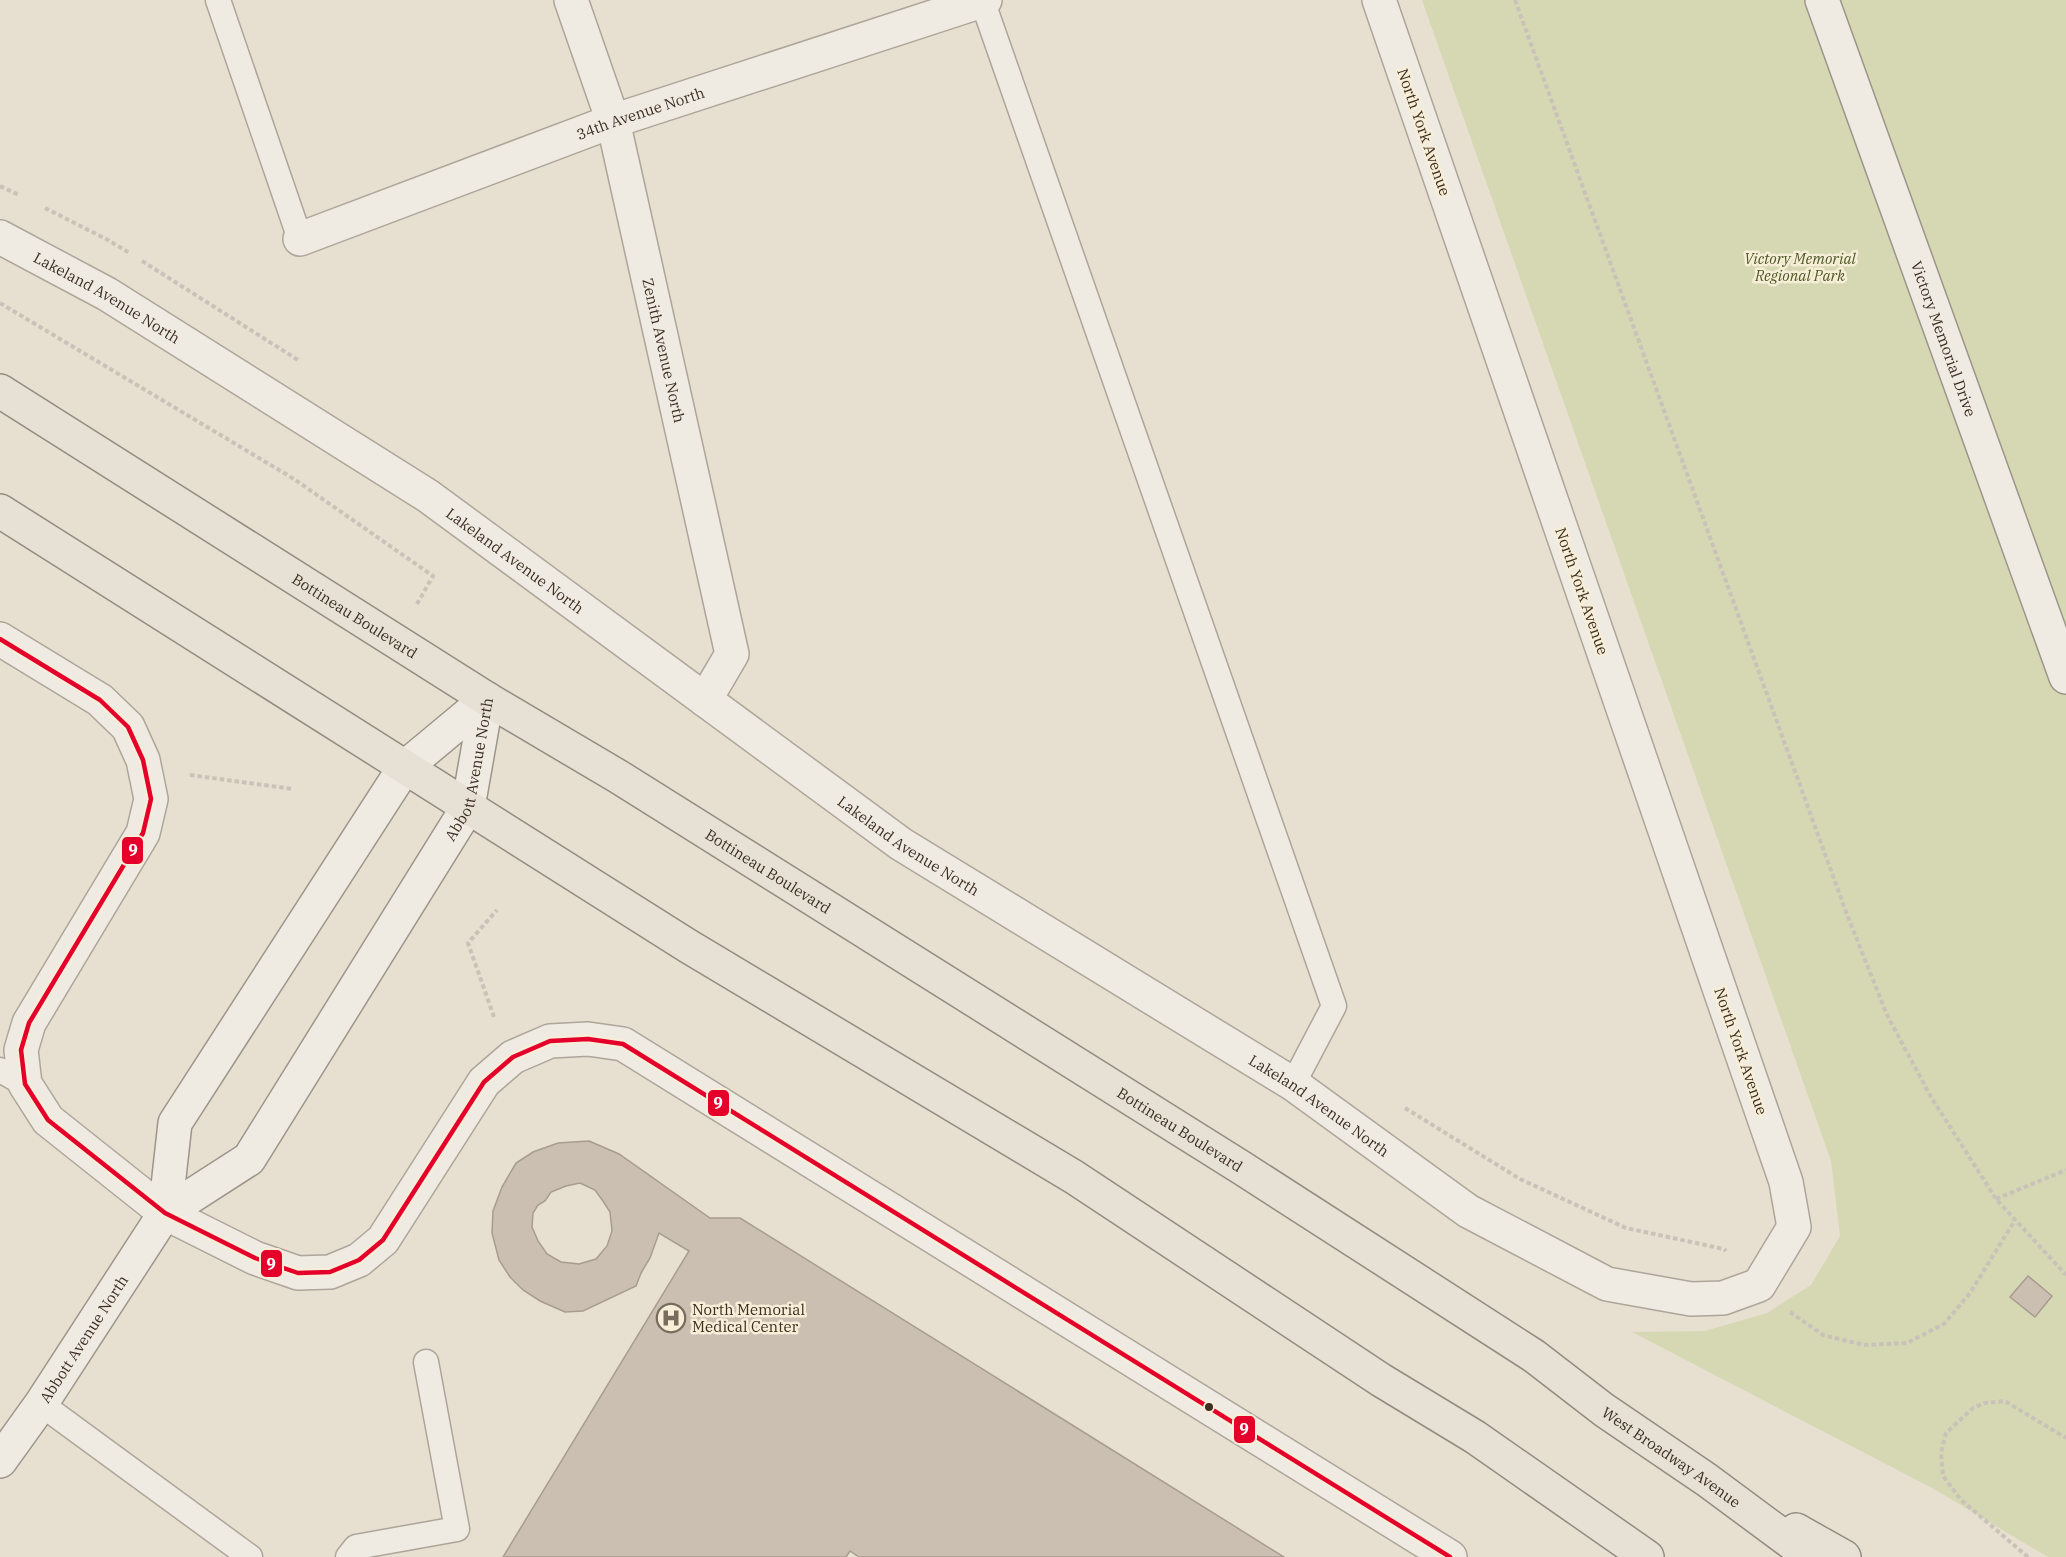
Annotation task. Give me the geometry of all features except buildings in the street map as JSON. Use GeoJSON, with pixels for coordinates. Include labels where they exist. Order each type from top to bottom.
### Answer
{"type":"FeatureCollection","features":[{"type":"Feature","properties":{"kind":"main road","name":"Bottineau Boulevard"},"geometry":{"type":"LineString","coordinates":[[0,391],[487,699],[620,777],[1242,1168],[1534,1356]]}},
{"type":"Feature","properties":{"kind":"main road"},"geometry":{"type":"LineString","coordinates":[[0,511],[688,946],[1074,1177],[1381,1380],[1475,1437],[1647,1557]]}},
{"type":"Feature","properties":{"kind":"main road","name":"West Broadway Avenue"},"geometry":{"type":"LineString","coordinates":[[1534,1356],[1604,1410],[1707,1480],[1811,1557]]}},
{"type":"Feature","properties":{"kind":"main road"},"geometry":{"type":"LineString","coordinates":[[1707,1480],[1844,1557]]}},
{"type":"Feature","properties":{"kind":"street","name":"Zenith Avenue North"},"geometry":{"type":"LineString","coordinates":[[571,0],[613,121],[732,654],[705,700]]}},
{"type":"Feature","properties":{"kind":"street","name":"34th Avenue North"},"geometry":{"type":"LineString","coordinates":[[300,238],[613,121],[983,0]]}},
{"type":"Feature","properties":{"kind":"street","name":"North York Avenue"},"geometry":{"type":"LineString","coordinates":[[1378,0],[1786,1182]]}},
{"type":"Feature","properties":{"kind":"street","name":"Victory Memorial Drive"},"geometry":{"type":"LineString","coordinates":[[1822,0],[2066,677]]}},
{"type":"Feature","properties":{"kind":"street","name":"Lakeland Avenue North"},"geometry":{"type":"LineString","coordinates":[[0,237],[107,294],[428,496],[901,844],[1293,1084],[1468,1211],[1607,1284],[1691,1299],[1723,1298],[1759,1285],[1794,1227],[1786,1182]]}},
{"type":"Feature","properties":{"kind":"street"},"geometry":{"type":"LineString","coordinates":[[0,639],[100,700],[128,727],[143,760],[151,800],[143,833],[29,1023],[12,1077],[48,1120],[165,1212],[255,1258],[287,1270],[298,1273],[330,1272],[359,1260],[383,1240],[484,1082],[513,1057],[550,1041],[588,1038],[623,1044],[1450,1557]]}},
{"type":"Feature","properties":{"kind":"street","name":"Abbott Avenue North"},"geometry":{"type":"LineString","coordinates":[[165,1212],[175,1123],[404,768],[487,699]]}},
{"type":"Feature","properties":{"kind":"street","name":"Abbott Avenue North"},"geometry":{"type":"LineString","coordinates":[[0,1461],[41,1404],[165,1212],[249,1159],[468,807],[487,699]]}},
{"type":"Feature","properties":{"kind":"lane"},"geometry":{"type":"LineString","coordinates":[[218,0],[300,238]]}},
{"type":"Feature","properties":{"kind":"lane"},"geometry":{"type":"LineString","coordinates":[[983,0],[1334,1006],[1293,1084]]}},
{"type":"Feature","properties":{"kind":"lane"},"geometry":{"type":"LineString","coordinates":[[348,1557],[356,1547],[457,1529],[426,1362]]}},
{"type":"Feature","properties":{"kind":"lane"},"geometry":{"type":"LineString","coordinates":[[41,1404],[250,1557]]}},
{"type":"Feature","properties":{"kind":"path"},"geometry":{"type":"LineString","coordinates":[[1515,0],[1846,912],[1887,1014],[1931,1097],[1996,1199],[2066,1275]]}},
{"type":"Feature","properties":{"kind":"path"},"geometry":{"type":"LineString","coordinates":[[0,303],[294,479],[433,576],[417,604]]}},
{"type":"Feature","properties":{"kind":"path"},"geometry":{"type":"LineString","coordinates":[[188,774],[293,789]]}},
{"type":"Feature","properties":{"kind":"path"},"geometry":{"type":"LineString","coordinates":[[490,1009],[468,943],[497,910]]}},
{"type":"Feature","properties":{"kind":"path"},"geometry":{"type":"LineString","coordinates":[[1996,1199],[2066,1170]]}},
{"type":"Feature","properties":{"kind":"path"},"geometry":{"type":"LineString","coordinates":[[1788,1310],[1823,1335],[1863,1345],[1907,1343],[1944,1324],[1970,1293],[2015,1220]]}},
{"type":"Feature","properties":{"kind":"path"},"geometry":{"type":"LineString","coordinates":[[2028,1557],[1961,1500],[1943,1476],[1941,1453],[1946,1433],[1973,1408],[1985,1403],[2005,1401],[2066,1438]]}},
{"type":"Feature","properties":{"kind":"green space","name":"Victory Memorial Regional Park"},"geometry":{"type":"Polygon","coordinates":[[[1422,0],[2066,0],[2066,1557],[2048,1557],[1934,1489],[1632,1332],[1705,1331],[1767,1313],[1811,1285],[1840,1236],[1831,1161],[1422,0]]]}},
{"type":"Feature","properties":{"kind":"transit line","name":"9"},"geometry":{"type":"LineString","coordinates":[[0,639],[100,700],[128,727],[143,760],[151,799],[143,833],[29,1023],[21,1050],[25,1084],[48,1120],[165,1213],[255,1258],[298,1273],[330,1272],[359,1260],[383,1240],[484,1082],[513,1057],[550,1041],[588,1039],[623,1044],[1450,1557]]}},
{"type":"Feature","properties":{"kind":"place","name":"North Memorial Medical Center"},"geometry":{"type":"Point","coordinates":[671,1318]}}]}
